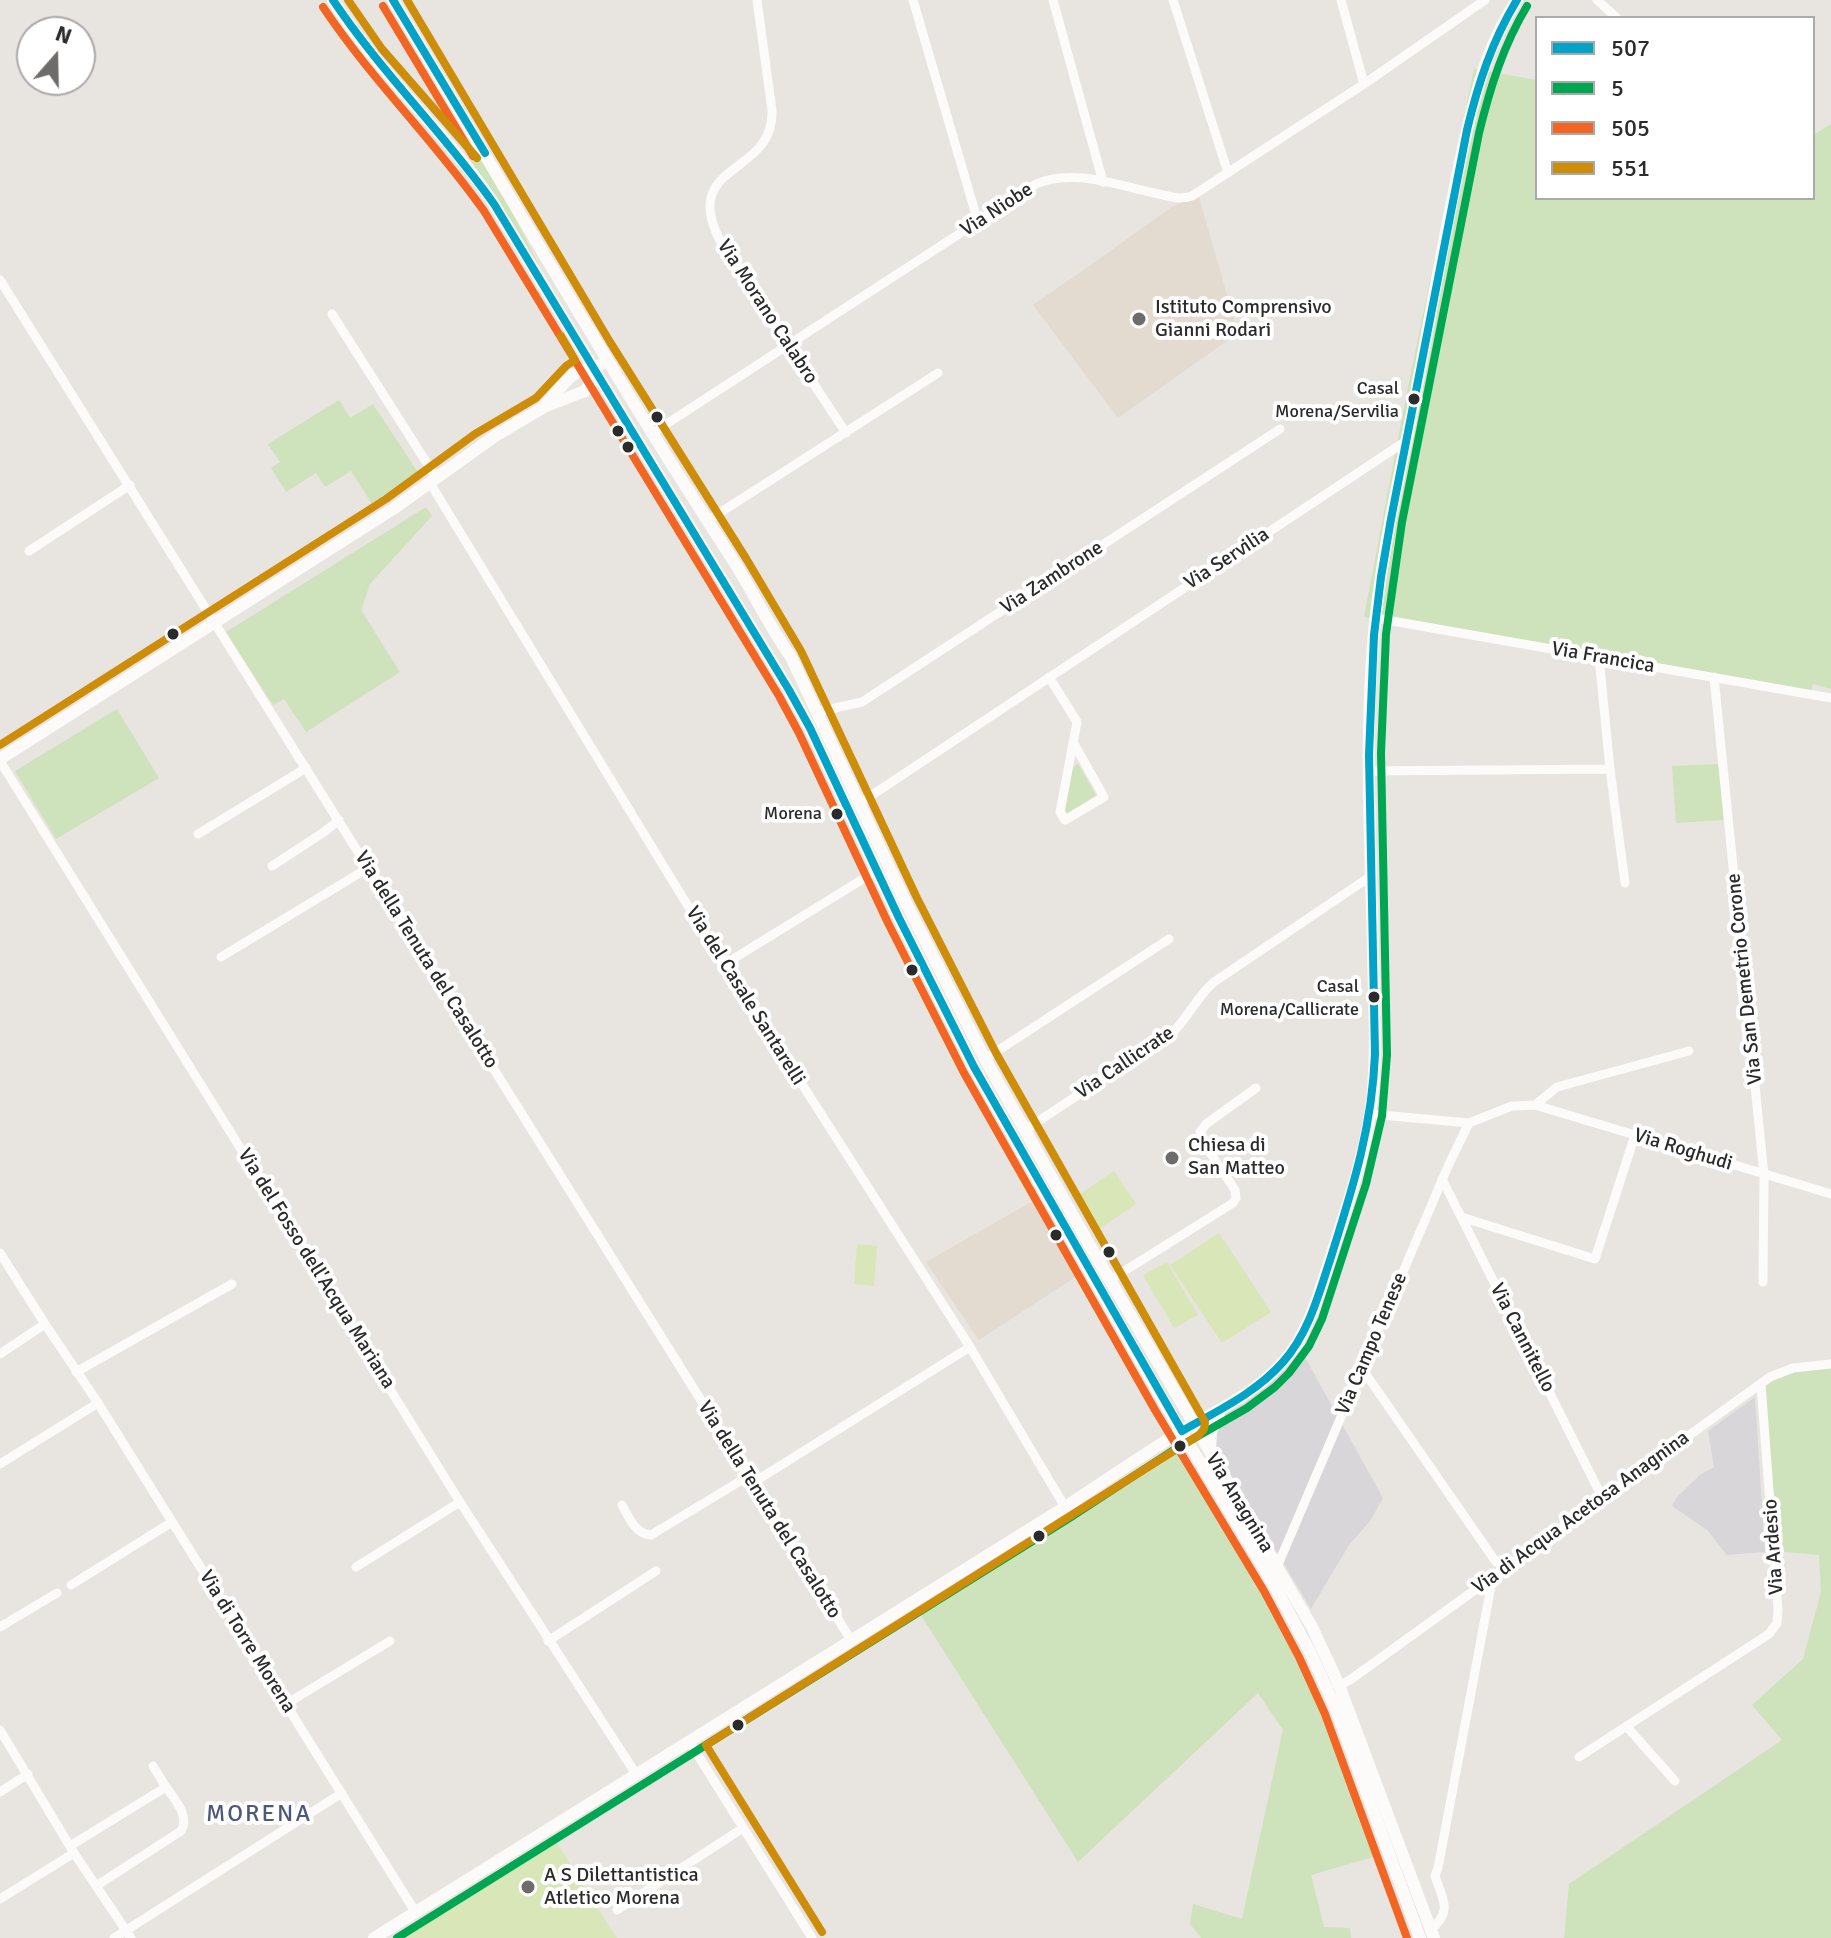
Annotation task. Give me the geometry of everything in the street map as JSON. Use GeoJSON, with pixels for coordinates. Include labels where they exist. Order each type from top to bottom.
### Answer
{"type":"FeatureCollection","features":[{"type":"Feature","properties":{"kind":"main road","name":"Via Anagnina"},"geometry":{"type":"LineString","coordinates":[[333,0],[373,56],[469,167],[500,213],[800,710],[974,1067],[1187,1428],[1323,1678],[1428,1935]]}},
{"type":"Feature","properties":{"kind":"main road","name":"Via Anagnina"},"geometry":{"type":"LineString","coordinates":[[393,0],[651,434],[791,657],[906,903],[985,1059],[1183,1407],[1187,1428],[1211,1457],[1312,1627],[1339,1685],[1428,1935]]}},
{"type":"Feature","properties":{"kind":"main road"},"geometry":{"type":"LineString","coordinates":[[375,1938],[1254,1388],[1273,1372],[1304,1330],[1354,1184],[1370,1114],[1374,1039],[1369,709],[1375,618],[1392,512],[1469,121],[1494,42],[1517,0]]}},
{"type":"Feature","properties":{"kind":"main road"},"geometry":{"type":"LineString","coordinates":[[544,407],[575,374],[594,369],[608,360]]}},
{"type":"Feature","properties":{"kind":"main road"},"geometry":{"type":"LineString","coordinates":[[0,760],[342,542],[482,444],[544,407],[585,391],[594,379],[594,369]]}},
{"type":"Feature","properties":{"kind":"main road"},"geometry":{"type":"LineString","coordinates":[[1183,1407],[1220,1410]]}},
{"type":"Feature","properties":{"kind":"main road"},"geometry":{"type":"LineString","coordinates":[[1211,1457],[1210,1435],[1220,1410]]}},
{"type":"Feature","properties":{"kind":"street","name":"Via Morano Calabro"},"geometry":{"type":"LineString","coordinates":[[757,0],[772,111],[768,135],[754,154],[717,184],[710,202],[711,217],[723,246],[846,433]]}},
{"type":"Feature","properties":{"kind":"street"},"geometry":{"type":"LineString","coordinates":[[913,0],[978,222]]}},
{"type":"Feature","properties":{"kind":"street"},"geometry":{"type":"LineString","coordinates":[[1053,0],[1103,182]]}},
{"type":"Feature","properties":{"kind":"street"},"geometry":{"type":"LineString","coordinates":[[1173,0],[1228,173]]}},
{"type":"Feature","properties":{"kind":"street"},"geometry":{"type":"LineString","coordinates":[[1341,0],[1364,84]]}},
{"type":"Feature","properties":{"kind":"street","name":"Via Niobe"},"geometry":{"type":"LineString","coordinates":[[651,434],[1031,186],[1044,180],[1066,178],[1183,198],[1194,195],[1364,84],[1485,0]]}},
{"type":"Feature","properties":{"kind":"street"},"geometry":{"type":"LineString","coordinates":[[1597,0],[1615,16]]}},
{"type":"Feature","properties":{"kind":"street","name":"Via della Tenuta del Casalotto"},"geometry":{"type":"LineString","coordinates":[[0,280],[851,1640]]}},
{"type":"Feature","properties":{"kind":"street","name":"Via del Casale Santarelli"},"geometry":{"type":"LineString","coordinates":[[332,314],[683,898],[970,1347],[1065,1507]]}},
{"type":"Feature","properties":{"kind":"street"},"geometry":{"type":"LineString","coordinates":[[707,521],[938,373]]}},
{"type":"Feature","properties":{"kind":"street","name":"Via Zambrone"},"geometry":{"type":"LineString","coordinates":[[817,712],[862,702],[1280,429]]}},
{"type":"Feature","properties":{"kind":"street","name":"Via Servilia"},"geometry":{"type":"LineString","coordinates":[[860,803],[1406,441]]}},
{"type":"Feature","properties":{"kind":"street"},"geometry":{"type":"LineString","coordinates":[[29,551],[130,485]]}},
{"type":"Feature","properties":{"kind":"street"},"geometry":{"type":"LineString","coordinates":[[744,618],[765,614]]}},
{"type":"Feature","properties":{"kind":"street","name":"Via Francica"},"geometry":{"type":"LineString","coordinates":[[1375,618],[1831,698]]}},
{"type":"Feature","properties":{"kind":"street"},"geometry":{"type":"LineString","coordinates":[[1599,657],[1625,883]]}},
{"type":"Feature","properties":{"kind":"street"},"geometry":{"type":"LineString","coordinates":[[1049,677],[1077,722],[1073,742],[1060,812],[1065,820],[1104,797],[1073,742]]}},
{"type":"Feature","properties":{"kind":"street","name":"Via San Demetrio Corone"},"geometry":{"type":"LineString","coordinates":[[1714,677],[1764,1175],[1763,1282]]}},
{"type":"Feature","properties":{"kind":"street","name":"Via del Fosso dell'Acqua Mariana"},"geometry":{"type":"LineString","coordinates":[[0,760],[460,1502],[636,1774]]}},
{"type":"Feature","properties":{"kind":"street"},"geometry":{"type":"LineString","coordinates":[[198,834],[306,768]]}},
{"type":"Feature","properties":{"kind":"street"},"geometry":{"type":"LineString","coordinates":[[1369,771],[1610,769]]}},
{"type":"Feature","properties":{"kind":"street"},"geometry":{"type":"LineString","coordinates":[[272,866],[339,820]]}},
{"type":"Feature","properties":{"kind":"street"},"geometry":{"type":"LineString","coordinates":[[221,957],[368,868]]}},
{"type":"Feature","properties":{"kind":"street"},"geometry":{"type":"LineString","coordinates":[[725,964],[876,868]]}},
{"type":"Feature","properties":{"kind":"street","name":"Via Callicrate"},"geometry":{"type":"LineString","coordinates":[[1025,1130],[1172,1033],[1214,982],[1371,876]]}},
{"type":"Feature","properties":{"kind":"street"},"geometry":{"type":"LineString","coordinates":[[985,1059],[1169,939]]}},
{"type":"Feature","properties":{"kind":"street","name":"Via Roghudi"},"geometry":{"type":"LineString","coordinates":[[1535,1105],[1557,1087],[1689,1051]]}},
{"type":"Feature","properties":{"kind":"street"},"geometry":{"type":"LineString","coordinates":[[1110,1280],[1233,1203],[1235,1190],[1202,1140],[1200,1132],[1206,1124],[1256,1088]]}},
{"type":"Feature","properties":{"kind":"street","name":"Via Roghudi"},"geometry":{"type":"LineString","coordinates":[[1370,1114],[1469,1123],[1512,1106],[1535,1105],[1831,1194]]}},
{"type":"Feature","properties":{"kind":"street","name":"Via Campo Tenese"},"geometry":{"type":"LineString","coordinates":[[1277,1567],[1442,1179],[1469,1123]]}},
{"type":"Feature","properties":{"kind":"street"},"geometry":{"type":"LineString","coordinates":[[1461,1217],[1595,1259],[1635,1135]]}},
{"type":"Feature","properties":{"kind":"street","name":"Via Cannitello"},"geometry":{"type":"LineString","coordinates":[[1442,1179],[1602,1497]]}},
{"type":"Feature","properties":{"kind":"street","name":"Via di Torre Morena"},"geometry":{"type":"LineString","coordinates":[[0,1253],[98,1403],[416,1913]]}},
{"type":"Feature","properties":{"kind":"street"},"geometry":{"type":"LineString","coordinates":[[76,1372],[232,1284]]}},
{"type":"Feature","properties":{"kind":"street"},"geometry":{"type":"LineString","coordinates":[[0,1354],[45,1324]]}},
{"type":"Feature","properties":{"kind":"street"},"geometry":{"type":"LineString","coordinates":[[622,1505],[638,1531],[651,1535],[749,1481],[970,1347]]}},
{"type":"Feature","properties":{"kind":"street","name":"Via di Acqua Acetosa Anagnina"},"geometry":{"type":"LineString","coordinates":[[1339,1685],[1761,1384],[1788,1369],[1831,1364]]}},
{"type":"Feature","properties":{"kind":"street"},"geometry":{"type":"LineString","coordinates":[[1361,1367],[1496,1562]]}},
{"type":"Feature","properties":{"kind":"street","name":"Via Ardesio"},"geometry":{"type":"LineString","coordinates":[[1579,1757],[1769,1634],[1777,1623],[1761,1384]]}},
{"type":"Feature","properties":{"kind":"street"},"geometry":{"type":"LineString","coordinates":[[0,1464],[98,1403]]}},
{"type":"Feature","properties":{"kind":"street"},"geometry":{"type":"LineString","coordinates":[[356,1567],[460,1502]]}},
{"type":"Feature","properties":{"kind":"street"},"geometry":{"type":"LineString","coordinates":[[71,1585],[172,1522]]}},
{"type":"Feature","properties":{"kind":"street"},"geometry":{"type":"LineString","coordinates":[[548,1641],[656,1571]]}},
{"type":"Feature","properties":{"kind":"street"},"geometry":{"type":"LineString","coordinates":[[1428,1935],[1441,1921],[1444,1911],[1442,1892],[1435,1876],[1493,1576]]}},
{"type":"Feature","properties":{"kind":"street"},"geometry":{"type":"LineString","coordinates":[[0,1627],[57,1593]]}},
{"type":"Feature","properties":{"kind":"street"},"geometry":{"type":"LineString","coordinates":[[286,1704],[390,1641]]}},
{"type":"Feature","properties":{"kind":"street"},"geometry":{"type":"LineString","coordinates":[[1323,1678],[1339,1685]]}},
{"type":"Feature","properties":{"kind":"street"},"geometry":{"type":"LineString","coordinates":[[1627,1727],[1675,1781]]}},
{"type":"Feature","properties":{"kind":"street"},"geometry":{"type":"LineString","coordinates":[[0,1730],[72,1850],[128,1934]]}},
{"type":"Feature","properties":{"kind":"street"},"geometry":{"type":"LineString","coordinates":[[689,1741],[812,1938]]}},
{"type":"Feature","properties":{"kind":"street"},"geometry":{"type":"LineString","coordinates":[[96,1886],[181,1831],[185,1825],[185,1818],[153,1766]]}},
{"type":"Feature","properties":{"kind":"street"},"geometry":{"type":"LineString","coordinates":[[0,1792],[28,1774]]}},
{"type":"Feature","properties":{"kind":"street"},"geometry":{"type":"LineString","coordinates":[[0,1899],[166,1787]]}},
{"type":"Feature","properties":{"kind":"street"},"geometry":{"type":"LineString","coordinates":[[114,1938],[128,1934],[342,1793]]}},
{"type":"Feature","properties":{"kind":"street"},"geometry":{"type":"LineString","coordinates":[[617,1910],[743,1828]]}},
{"type":"Feature","properties":{"kind":"shaded area","name":"Istituto Comprensivo Gianni Rodari"},"geometry":{"type":"Polygon","coordinates":[[[1199,197],[1238,333],[1118,418],[1033,305],[1173,206],[1199,197]]]}},
{"type":"Feature","properties":{"kind":"shaded area"},"geometry":{"type":"Polygon","coordinates":[[[1036,1199],[1080,1274],[979,1340],[926,1262],[1036,1199]]]}},
{"type":"Feature","properties":{"kind":"shaded area"},"geometry":{"type":"Polygon","coordinates":[[[1301,1350],[1383,1498],[1370,1521],[1349,1545],[1311,1609],[1202,1427],[1245,1403],[1301,1350]]]}},
{"type":"Feature","properties":{"kind":"shaded area"},"geometry":{"type":"Polygon","coordinates":[[[1755,1397],[1765,1552],[1727,1555],[1707,1530],[1672,1506],[1700,1475],[1714,1467],[1708,1431],[1755,1397]]]}},
{"type":"Feature","properties":{"kind":"green space"},"geometry":{"type":"Polygon","coordinates":[[[1474,69],[1535,80],[1535,200],[1815,200],[1815,134],[1831,124],[1831,689],[1813,684],[1810,694],[1364,617],[1474,69]]]}},
{"type":"Feature","properties":{"kind":"green space"},"geometry":{"type":"Polygon","coordinates":[[[477,153],[509,206],[540,267],[469,158],[477,153]]]}},
{"type":"Feature","properties":{"kind":"green space"},"geometry":{"type":"Polygon","coordinates":[[[339,400],[350,418],[373,404],[419,474],[419,480],[374,507],[351,471],[325,487],[316,473],[286,492],[271,468],[280,462],[268,444],[339,400]]]}},
{"type":"Feature","properties":{"kind":"green space"},"geometry":{"type":"Polygon","coordinates":[[[426,507],[432,516],[370,584],[361,610],[400,672],[306,732],[284,699],[273,705],[226,632],[426,507]]]}},
{"type":"Feature","properties":{"kind":"green space"},"geometry":{"type":"Polygon","coordinates":[[[117,709],[159,778],[56,839],[15,771],[117,709]]]}},
{"type":"Feature","properties":{"kind":"green space"},"geometry":{"type":"Polygon","coordinates":[[[1078,764],[1096,795],[1068,814],[1065,810],[1073,767],[1078,764]]]}},
{"type":"Feature","properties":{"kind":"green space"},"geometry":{"type":"Polygon","coordinates":[[[1720,764],[1724,820],[1676,823],[1672,766],[1720,764]]]}},
{"type":"Feature","properties":{"kind":"green space"},"geometry":{"type":"Polygon","coordinates":[[[1114,1171],[1136,1204],[1099,1229],[1077,1196],[1114,1171]]]}},
{"type":"Feature","properties":{"kind":"green space"},"geometry":{"type":"Polygon","coordinates":[[[1219,1233],[1271,1312],[1222,1343],[1170,1265],[1219,1233]]]}},
{"type":"Feature","properties":{"kind":"green space"},"geometry":{"type":"Polygon","coordinates":[[[857,1244],[877,1246],[874,1286],[854,1284],[857,1244]]]}},
{"type":"Feature","properties":{"kind":"green space"},"geometry":{"type":"Polygon","coordinates":[[[1167,1262],[1198,1315],[1174,1328],[1143,1275],[1167,1262]]]}},
{"type":"Feature","properties":{"kind":"green space"},"geometry":{"type":"Polygon","coordinates":[[[1831,1367],[1831,1938],[1564,1938],[1569,1884],[1782,1740],[1752,1705],[1803,1659],[1821,1592],[1819,1555],[1774,1551],[1761,1384],[1780,1372],[1831,1367]]]}},
{"type":"Feature","properties":{"kind":"green space"},"geometry":{"type":"Polygon","coordinates":[[[1178,1445],[1318,1694],[1377,1856],[1311,1875],[1324,1927],[1350,1928],[1351,1938],[1201,1938],[1190,1924],[1193,1904],[1242,1919],[1283,1730],[1258,1693],[1078,1862],[917,1609],[1178,1445]]]}},
{"type":"Feature","properties":{"kind":"green space","name":"A S Dilettantistica Atletico Morena"},"geometry":{"type":"Polygon","coordinates":[[[552,1836],[617,1938],[392,1938],[552,1836]]]}},
{"type":"Feature","properties":{"kind":"transit line","name":"507"},"geometry":{"type":"LineString","coordinates":[[333,0],[494,204],[789,690],[974,1067],[1182,1431],[1248,1392],[1272,1373],[1292,1351],[1317,1298],[1360,1157],[1370,1107],[1375,1054],[1369,755],[1374,635],[1381,577],[1467,130],[1487,63],[1517,0]]}},
{"type":"Feature","properties":{"kind":"transit line","name":"551"},"geometry":{"type":"LineString","coordinates":[[348,0],[382,49],[477,158]]}},
{"type":"Feature","properties":{"kind":"transit line","name":"507"},"geometry":{"type":"LineString","coordinates":[[393,0],[485,153]]}},
{"type":"Feature","properties":{"kind":"transit line","name":"551"},"geometry":{"type":"LineString","coordinates":[[407,0],[610,342],[801,651],[917,898],[996,1053],[1205,1422],[1199,1435],[706,1745],[822,1932]]}},
{"type":"Feature","properties":{"kind":"transit line","name":"505"},"geometry":{"type":"LineString","coordinates":[[383,6],[473,156]]}},
{"type":"Feature","properties":{"kind":"transit line","name":"5"},"geometry":{"type":"LineString","coordinates":[[397,1938],[1172,1451],[1247,1408],[1275,1387],[1309,1346],[1322,1319],[1366,1184],[1382,1116],[1387,1055],[1381,753],[1386,634],[1402,522],[1479,133],[1498,68],[1527,6]]}},
{"type":"Feature","properties":{"kind":"transit line","name":"505"},"geometry":{"type":"LineString","coordinates":[[323,7],[484,211],[779,696],[964,1073],[1155,1410],[1264,1591],[1299,1657],[1325,1714],[1407,1938]]}},
{"type":"Feature","properties":{"kind":"transit line","name":"551"},"geometry":{"type":"LineString","coordinates":[[0,745],[386,499],[475,434],[536,398],[575,360],[561,336]]}},
{"type":"Feature","properties":{"kind":"place","name":"Istituto Comprensivo Gianni Rodari"},"geometry":{"type":"Point","coordinates":[1139,319]}},
{"type":"Feature","properties":{"kind":"place","name":"Casal Morena/Servilia"},"geometry":{"type":"Point","coordinates":[1414,399]}},
{"type":"Feature","properties":{"kind":"place","name":"Morena"},"geometry":{"type":"Point","coordinates":[837,814]}},
{"type":"Feature","properties":{"kind":"place","name":"Casal Morena/Callicrate"},"geometry":{"type":"Point","coordinates":[1374,997]}},
{"type":"Feature","properties":{"kind":"place","name":"Chiesa di San Matteo"},"geometry":{"type":"Point","coordinates":[1172,1158]}},
{"type":"Feature","properties":{"kind":"place","name":"A S Dilettantistica Atletico Morena"},"geometry":{"type":"Point","coordinates":[528,1887]}},
{"type":"Feature","properties":{"kind":"district","name":"MORENA"},"geometry":{"type":"Point","coordinates":[259,1815]}}]}
